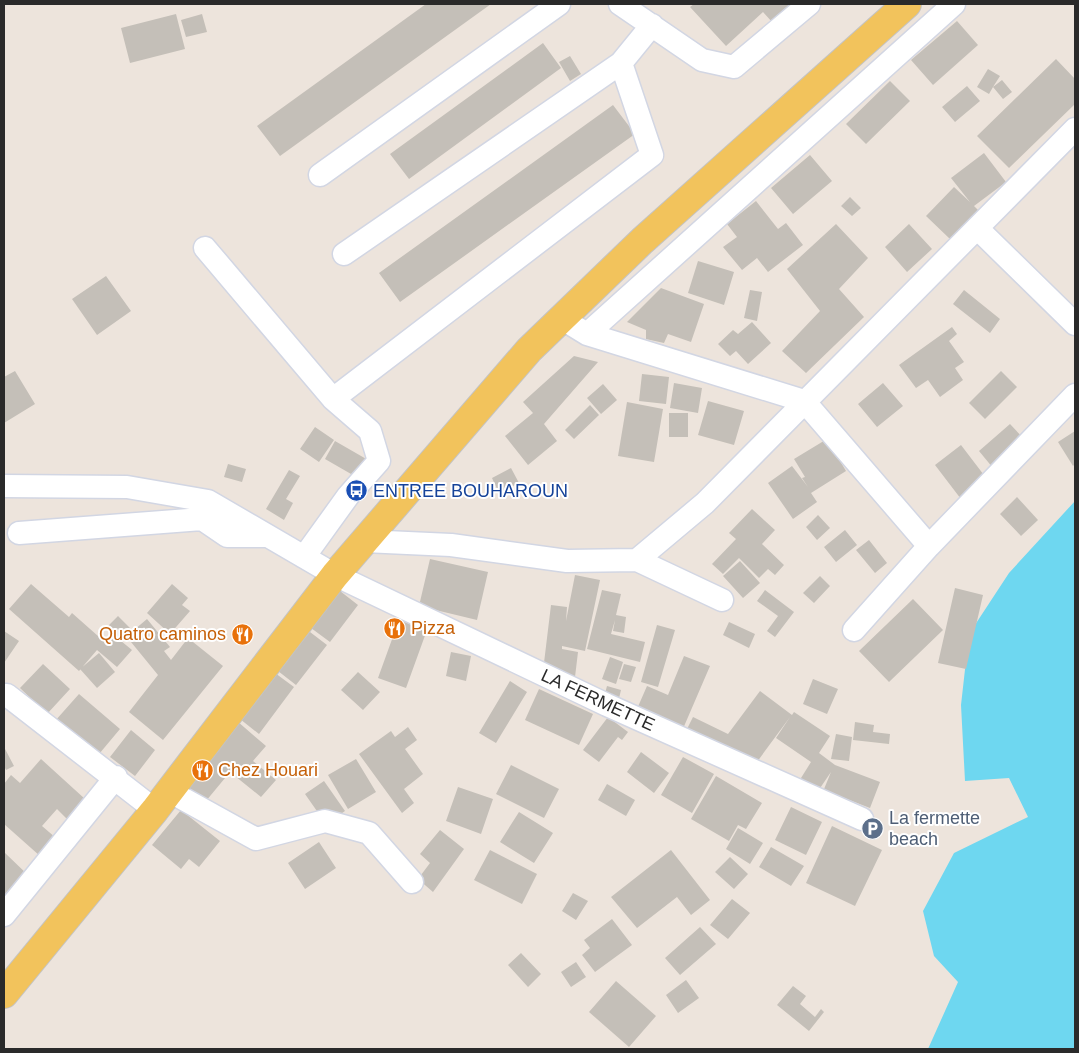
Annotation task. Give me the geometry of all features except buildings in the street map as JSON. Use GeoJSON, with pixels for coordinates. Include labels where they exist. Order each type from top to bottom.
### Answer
{"type":"FeatureCollection","features":[{"type":"Feature","properties":{"kind":"main road"},"geometry":{"type":"LineString","coordinates":[[4,994],[162,800],[335,575],[529,350],[649,234],[907,4]]}},
{"type":"Feature","properties":{"kind":"street"},"geometry":{"type":"LineString","coordinates":[[320,175],[559,4]]}},
{"type":"Feature","properties":{"kind":"street"},"geometry":{"type":"LineString","coordinates":[[620,4],[702,60],[734,67],[809,4]]}},
{"type":"Feature","properties":{"kind":"street"},"geometry":{"type":"LineString","coordinates":[[587,334],[954,4]]}},
{"type":"Feature","properties":{"kind":"street"},"geometry":{"type":"LineString","coordinates":[[344,254],[622,63],[652,25]]}},
{"type":"Feature","properties":{"kind":"street"},"geometry":{"type":"LineString","coordinates":[[333,399],[652,155],[622,63]]}},
{"type":"Feature","properties":{"kind":"street"},"geometry":{"type":"LineString","coordinates":[[637,560],[705,503],[977,228],[1073,136]]}},
{"type":"Feature","properties":{"kind":"street"},"geometry":{"type":"LineString","coordinates":[[977,228],[1075,324]]}},
{"type":"Feature","properties":{"kind":"street"},"geometry":{"type":"LineString","coordinates":[[205,248],[333,399],[370,430],[380,461],[348,496],[304,557]]}},
{"type":"Feature","properties":{"kind":"street"},"geometry":{"type":"LineString","coordinates":[[561,318],[587,334],[804,401],[929,546]]}},
{"type":"Feature","properties":{"kind":"street"},"geometry":{"type":"LineString","coordinates":[[854,630],[929,546],[1075,396]]}},
{"type":"Feature","properties":{"kind":"street","name":"LA FERMETTE"},"geometry":{"type":"LineString","coordinates":[[4,486],[127,487],[208,501],[335,575],[607,705],[862,819]]}},
{"type":"Feature","properties":{"kind":"street"},"geometry":{"type":"LineString","coordinates":[[19,533],[202,519],[227,536],[269,536]]}},
{"type":"Feature","properties":{"kind":"street"},"geometry":{"type":"LineString","coordinates":[[364,541],[451,545],[567,562],[637,560],[722,600]]}},
{"type":"Feature","properties":{"kind":"street"},"geometry":{"type":"LineString","coordinates":[[4,695],[7,695],[116,778],[162,800],[256,839],[325,821],[369,833],[412,882]]}},
{"type":"Feature","properties":{"kind":"street"},"geometry":{"type":"LineString","coordinates":[[4,915],[116,778]]}},
{"type":"Feature","properties":{"kind":"water"},"geometry":{"type":"Polygon","coordinates":[[[1075,501],[1075,1049],[928,1049],[958,982],[934,956],[923,911],[954,853],[1028,817],[1009,778],[965,781],[961,705],[969,634],[1009,573],[1075,501]]]}},
{"type":"Feature","properties":{"kind":"place","name":"ENTREE BOUHAROUN"},"geometry":{"type":"Point","coordinates":[357,491]}},
{"type":"Feature","properties":{"kind":"place","name":"Pizza"},"geometry":{"type":"Point","coordinates":[395,628]}},
{"type":"Feature","properties":{"kind":"place","name":"Quatro caminos"},"geometry":{"type":"Point","coordinates":[242,634]}},
{"type":"Feature","properties":{"kind":"place","name":"Chez Houari"},"geometry":{"type":"Point","coordinates":[202,770]}},
{"type":"Feature","properties":{"kind":"place","name":"La fermette beach"},"geometry":{"type":"Point","coordinates":[873,828]}}]}
